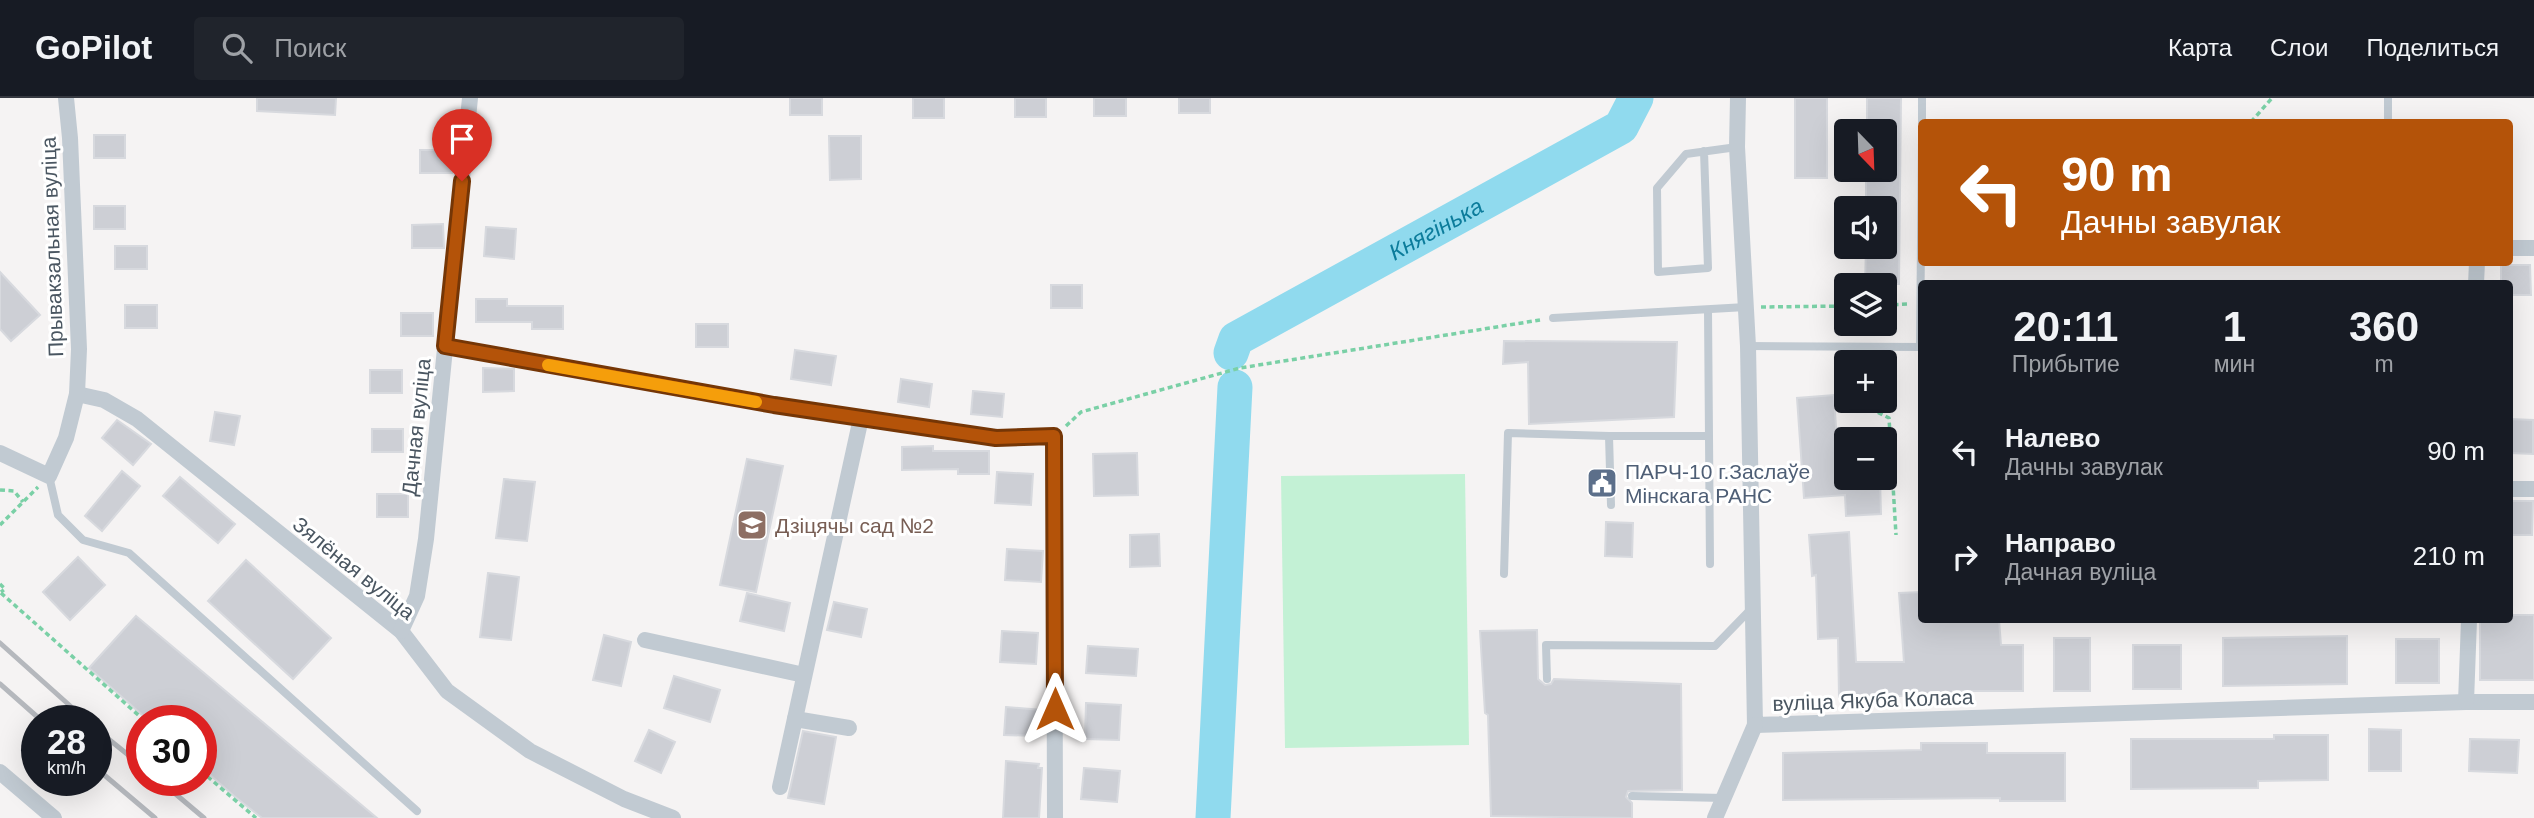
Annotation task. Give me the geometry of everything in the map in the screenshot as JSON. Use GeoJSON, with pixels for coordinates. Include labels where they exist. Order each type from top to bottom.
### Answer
{"type":"FeatureCollection","features":[{"type":"Feature","properties":{"kind":"street","name":"Прывакзальная вуліца"},"geometry":{"type":"LineString","coordinates":[[49,476],[66,438],[77,394],[79,349],[66,98]]}},
{"type":"Feature","properties":{"kind":"street","name":"Дачная вуліца"},"geometry":{"type":"LineString","coordinates":[[401,631],[417,596],[425,551],[470,98]]}},
{"type":"Feature","properties":{"kind":"street","name":"вуліца Якуба Коласа"},"geometry":{"type":"LineString","coordinates":[[1738,98],[1737,147],[1748,346],[1755,725],[2534,702]]}},
{"type":"Feature","properties":{"kind":"street"},"geometry":{"type":"LineString","coordinates":[[2513,248],[2534,248]]}},
{"type":"Feature","properties":{"kind":"street"},"geometry":{"type":"LineString","coordinates":[[445,346],[860,418],[996,438],[1054,436],[1055,818]]}},
{"type":"Feature","properties":{"kind":"street","name":"Зялёная вуліца"},"geometry":{"type":"LineString","coordinates":[[77,394],[104,400],[137,419],[401,631],[447,691],[530,751],[624,799],[673,818]]}},
{"type":"Feature","properties":{"kind":"street"},"geometry":{"type":"LineString","coordinates":[[780,787],[860,418]]}},
{"type":"Feature","properties":{"kind":"street"},"geometry":{"type":"LineString","coordinates":[[0,453],[49,476]]}},
{"type":"Feature","properties":{"kind":"street"},"geometry":{"type":"LineString","coordinates":[[2513,489],[2534,489]]}},
{"type":"Feature","properties":{"kind":"street"},"geometry":{"type":"LineString","coordinates":[[2466,702],[2469,623]]}},
{"type":"Feature","properties":{"kind":"street"},"geometry":{"type":"LineString","coordinates":[[645,640],[804,675]]}},
{"type":"Feature","properties":{"kind":"street"},"geometry":{"type":"LineString","coordinates":[[795,719],[849,728]]}},
{"type":"Feature","properties":{"kind":"street"},"geometry":{"type":"LineString","coordinates":[[1715,818],[1755,725]]}},
{"type":"Feature","properties":{"kind":"street"},"geometry":{"type":"LineString","coordinates":[[0,772],[54,818]]}},
{"type":"Feature","properties":{"kind":"lane"},"geometry":{"type":"LineString","coordinates":[[1922,98],[1922,119]]}},
{"type":"Feature","properties":{"kind":"lane"},"geometry":{"type":"LineString","coordinates":[[2388,98],[2388,119]]}},
{"type":"Feature","properties":{"kind":"lane"},"geometry":{"type":"LineString","coordinates":[[1704,151],[1708,268],[1658,272],[1657,188],[1686,154],[1704,151],[1737,147]]}},
{"type":"Feature","properties":{"kind":"lane"},"geometry":{"type":"LineString","coordinates":[[1553,318],[1746,307]]}},
{"type":"Feature","properties":{"kind":"lane"},"geometry":{"type":"LineString","coordinates":[[1708,310],[1710,564]]}},
{"type":"Feature","properties":{"kind":"lane"},"geometry":{"type":"LineString","coordinates":[[1748,346],[1918,347]]}},
{"type":"Feature","properties":{"kind":"lane"},"geometry":{"type":"LineString","coordinates":[[1504,573],[1508,433],[1708,436]]}},
{"type":"Feature","properties":{"kind":"lane"},"geometry":{"type":"LineString","coordinates":[[1609,436],[1611,505]]}},
{"type":"Feature","properties":{"kind":"lane"},"geometry":{"type":"LineString","coordinates":[[49,476],[58,515],[83,540],[129,553],[417,811]]}},
{"type":"Feature","properties":{"kind":"lane"},"geometry":{"type":"LineString","coordinates":[[1547,679],[1546,645],[1715,646],[1753,606]]}},
{"type":"Feature","properties":{"kind":"lane"},"geometry":{"type":"LineString","coordinates":[[1632,796],[1724,798]]}},
{"type":"Feature","properties":{"kind":"path"},"geometry":{"type":"LineString","coordinates":[[2254,119],[2272,98]]}},
{"type":"Feature","properties":{"kind":"path"},"geometry":{"type":"LineString","coordinates":[[1897,305],[1910,304],[1911,297]]}},
{"type":"Feature","properties":{"kind":"path"},"geometry":{"type":"LineString","coordinates":[[1746,307],[1834,306]]}},
{"type":"Feature","properties":{"kind":"path"},"geometry":{"type":"LineString","coordinates":[[1054,436],[1081,412],[1240,368],[1553,318]]}},
{"type":"Feature","properties":{"kind":"path"},"geometry":{"type":"LineString","coordinates":[[1879,413],[1889,418],[1896,535]]}},
{"type":"Feature","properties":{"kind":"path"},"geometry":{"type":"LineString","coordinates":[[0,525],[49,476]]}},
{"type":"Feature","properties":{"kind":"path"},"geometry":{"type":"LineString","coordinates":[[0,491],[14,491],[23,502]]}},
{"type":"Feature","properties":{"kind":"path"},"geometry":{"type":"LineString","coordinates":[[0,584],[5,589],[0,594],[127,705]]}},
{"type":"Feature","properties":{"kind":"path"},"geometry":{"type":"LineString","coordinates":[[217,785],[256,818]]}},
{"type":"Feature","properties":{"kind":"green space"},"geometry":{"type":"Polygon","coordinates":[[[1465,474],[1469,745],[1285,748],[1281,476],[1465,474]]]}},
{"type":"Feature","properties":{"kind":"building"},"geometry":{"type":"Polygon","coordinates":[[[257,98],[336,98],[335,115],[257,111],[257,98]]]}},
{"type":"Feature","properties":{"kind":"building"},"geometry":{"type":"Polygon","coordinates":[[[790,98],[822,98],[822,115],[790,115],[790,98]]]}},
{"type":"Feature","properties":{"kind":"building"},"geometry":{"type":"Polygon","coordinates":[[[913,98],[944,98],[944,118],[913,118],[913,98]]]}},
{"type":"Feature","properties":{"kind":"building"},"geometry":{"type":"Polygon","coordinates":[[[1015,98],[1046,98],[1046,117],[1015,117],[1015,98]]]}},
{"type":"Feature","properties":{"kind":"building"},"geometry":{"type":"Polygon","coordinates":[[[1094,98],[1126,98],[1126,116],[1094,116],[1094,98]]]}},
{"type":"Feature","properties":{"kind":"building"},"geometry":{"type":"Polygon","coordinates":[[[1179,98],[1210,98],[1210,113],[1179,113],[1179,98]]]}},
{"type":"Feature","properties":{"kind":"building"},"geometry":{"type":"Polygon","coordinates":[[[1795,98],[1827,98],[1827,178],[1795,178],[1795,98]]]}},
{"type":"Feature","properties":{"kind":"building"},"geometry":{"type":"Polygon","coordinates":[[[1867,98],[1901,98],[1899,284],[1897,273],[1865,273],[1866,259],[1897,259],[1897,196],[1866,196],[1866,182],[1897,182],[1897,119],[1867,119],[1867,98]]]}},
{"type":"Feature","properties":{"kind":"building"},"geometry":{"type":"Polygon","coordinates":[[[94,135],[125,135],[125,158],[94,158],[94,135]]]}},
{"type":"Feature","properties":{"kind":"building"},"geometry":{"type":"Polygon","coordinates":[[[829,136],[861,136],[861,179],[830,180],[829,136]]]}},
{"type":"Feature","properties":{"kind":"building"},"geometry":{"type":"Polygon","coordinates":[[[420,150],[452,150],[452,173],[420,173],[420,150]]]}},
{"type":"Feature","properties":{"kind":"building"},"geometry":{"type":"Polygon","coordinates":[[[94,206],[125,206],[125,229],[94,229],[94,206]]]}},
{"type":"Feature","properties":{"kind":"building"},"geometry":{"type":"Polygon","coordinates":[[[443,224],[444,248],[412,248],[412,225],[443,224]]]}},
{"type":"Feature","properties":{"kind":"building"},"geometry":{"type":"Polygon","coordinates":[[[486,227],[516,229],[514,259],[484,256],[486,227]]]}},
{"type":"Feature","properties":{"kind":"building"},"geometry":{"type":"Polygon","coordinates":[[[115,246],[147,246],[147,269],[115,269],[115,246]]]}},
{"type":"Feature","properties":{"kind":"building"},"geometry":{"type":"Polygon","coordinates":[[[2530,265],[2531,295],[2513,295],[2513,280],[2501,280],[2501,266],[2530,265]]]}},
{"type":"Feature","properties":{"kind":"building"},"geometry":{"type":"Polygon","coordinates":[[[0,272],[40,315],[11,341],[0,329],[0,272]]]}},
{"type":"Feature","properties":{"kind":"building"},"geometry":{"type":"Polygon","coordinates":[[[1051,285],[1082,285],[1082,308],[1051,308],[1051,285]]]}},
{"type":"Feature","properties":{"kind":"building"},"geometry":{"type":"Polygon","coordinates":[[[476,299],[507,299],[507,306],[563,306],[563,329],[532,329],[532,322],[476,322],[476,299]]]}},
{"type":"Feature","properties":{"kind":"building"},"geometry":{"type":"Polygon","coordinates":[[[125,305],[157,305],[157,328],[125,328],[125,305]]]}},
{"type":"Feature","properties":{"kind":"building"},"geometry":{"type":"Polygon","coordinates":[[[401,313],[433,313],[433,336],[401,336],[401,313]]]}},
{"type":"Feature","properties":{"kind":"building"},"geometry":{"type":"Polygon","coordinates":[[[696,324],[728,324],[728,347],[696,347],[696,324]]]}},
{"type":"Feature","properties":{"kind":"building"},"geometry":{"type":"Polygon","coordinates":[[[1504,341],[1677,342],[1674,417],[1529,424],[1528,362],[1503,364],[1504,341]]]}},
{"type":"Feature","properties":{"kind":"building"},"geometry":{"type":"Polygon","coordinates":[[[795,350],[836,356],[831,385],[791,379],[795,350]]]}},
{"type":"Feature","properties":{"kind":"building"},"geometry":{"type":"Polygon","coordinates":[[[483,368],[514,369],[514,391],[483,392],[483,368]]]}},
{"type":"Feature","properties":{"kind":"building"},"geometry":{"type":"Polygon","coordinates":[[[370,370],[402,370],[402,393],[370,393],[370,370]]]}},
{"type":"Feature","properties":{"kind":"building"},"geometry":{"type":"Polygon","coordinates":[[[901,379],[932,384],[929,407],[898,402],[901,379]]]}},
{"type":"Feature","properties":{"kind":"building"},"geometry":{"type":"Polygon","coordinates":[[[973,391],[1004,394],[1002,417],[971,414],[973,391]]]}},
{"type":"Feature","properties":{"kind":"building"},"geometry":{"type":"Polygon","coordinates":[[[1834,395],[1834,490],[1880,490],[1881,514],[1846,516],[1845,495],[1804,498],[1797,398],[1834,395]]]}},
{"type":"Feature","properties":{"kind":"building"},"geometry":{"type":"Polygon","coordinates":[[[215,412],[240,416],[234,445],[210,441],[215,412]]]}},
{"type":"Feature","properties":{"kind":"building"},"geometry":{"type":"Polygon","coordinates":[[[2513,419],[2533,420],[2533,454],[2513,453],[2513,419]]]}},
{"type":"Feature","properties":{"kind":"building"},"geometry":{"type":"Polygon","coordinates":[[[117,420],[151,444],[133,465],[102,438],[117,420]]]}},
{"type":"Feature","properties":{"kind":"building"},"geometry":{"type":"Polygon","coordinates":[[[372,429],[403,429],[403,452],[372,452],[372,429]]]}},
{"type":"Feature","properties":{"kind":"building"},"geometry":{"type":"Polygon","coordinates":[[[933,446],[933,451],[989,451],[989,474],[958,474],[958,469],[902,470],[902,447],[933,446]]]}},
{"type":"Feature","properties":{"kind":"building"},"geometry":{"type":"Polygon","coordinates":[[[1137,453],[1138,495],[1094,496],[1093,454],[1137,453]]]}},
{"type":"Feature","properties":{"kind":"building","name":"Дзіцячы сад №2"},"geometry":{"type":"Polygon","coordinates":[[[747,459],[783,466],[756,592],[720,585],[747,459]]]}},
{"type":"Feature","properties":{"kind":"building"},"geometry":{"type":"Polygon","coordinates":[[[122,471],[140,486],[102,531],[85,516],[122,471]]]}},
{"type":"Feature","properties":{"kind":"building"},"geometry":{"type":"Polygon","coordinates":[[[997,472],[1033,474],[1031,505],[995,503],[997,472]]]}},
{"type":"Feature","properties":{"kind":"building"},"geometry":{"type":"Polygon","coordinates":[[[180,477],[235,524],[218,543],[163,496],[180,477]]]}},
{"type":"Feature","properties":{"kind":"building"},"geometry":{"type":"Polygon","coordinates":[[[504,479],[535,482],[527,541],[496,538],[504,479]]]}},
{"type":"Feature","properties":{"kind":"building"},"geometry":{"type":"Polygon","coordinates":[[[377,494],[408,494],[408,517],[377,517],[377,494]]]}},
{"type":"Feature","properties":{"kind":"building"},"geometry":{"type":"Polygon","coordinates":[[[2513,501],[2533,501],[2532,535],[2513,535],[2513,501]]]}},
{"type":"Feature","properties":{"kind":"building"},"geometry":{"type":"Polygon","coordinates":[[[1606,522],[1633,523],[1632,557],[1605,556],[1606,522]]]}},
{"type":"Feature","properties":{"kind":"building"},"geometry":{"type":"Polygon","coordinates":[[[1849,532],[1856,662],[1904,662],[1899,593],[1918,592],[1918,623],[1999,623],[2001,645],[2023,645],[2023,691],[1953,691],[1881,697],[1839,697],[1838,638],[1818,639],[1816,575],[1812,576],[1809,535],[1849,532]]]}},
{"type":"Feature","properties":{"kind":"building"},"geometry":{"type":"Polygon","coordinates":[[[1159,534],[1160,566],[1130,567],[1130,535],[1159,534]]]}},
{"type":"Feature","properties":{"kind":"building"},"geometry":{"type":"Polygon","coordinates":[[[1007,549],[1043,551],[1041,582],[1005,580],[1007,549]]]}},
{"type":"Feature","properties":{"kind":"building"},"geometry":{"type":"Polygon","coordinates":[[[78,557],[105,585],[70,620],[43,592],[78,557]]]}},
{"type":"Feature","properties":{"kind":"building"},"geometry":{"type":"Polygon","coordinates":[[[246,560],[331,638],[293,679],[208,601],[246,560]]]}},
{"type":"Feature","properties":{"kind":"building"},"geometry":{"type":"Polygon","coordinates":[[[488,573],[519,577],[511,640],[480,637],[488,573]]]}},
{"type":"Feature","properties":{"kind":"building"},"geometry":{"type":"Polygon","coordinates":[[[747,593],[790,603],[784,631],[740,621],[747,593]]]}},
{"type":"Feature","properties":{"kind":"building"},"geometry":{"type":"Polygon","coordinates":[[[834,602],[867,609],[861,637],[827,630],[834,602]]]}},
{"type":"Feature","properties":{"kind":"building"},"geometry":{"type":"Polygon","coordinates":[[[2513,615],[2534,615],[2534,680],[2480,680],[2480,623],[2513,623],[2513,615]]]}},
{"type":"Feature","properties":{"kind":"building"},"geometry":{"type":"Polygon","coordinates":[[[136,616],[377,818],[262,818],[217,781],[217,705],[131,705],[89,668],[136,616]]]}},
{"type":"Feature","properties":{"kind":"building"},"geometry":{"type":"Polygon","coordinates":[[[1537,630],[1538,679],[1545,685],[1551,684],[1554,679],[1681,684],[1682,790],[1628,791],[1626,797],[1632,803],[1632,818],[1491,816],[1488,715],[1485,713],[1480,631],[1537,630]]]}},
{"type":"Feature","properties":{"kind":"building"},"geometry":{"type":"Polygon","coordinates":[[[1002,631],[1038,633],[1036,664],[1000,662],[1002,631]]]}},
{"type":"Feature","properties":{"kind":"building"},"geometry":{"type":"Polygon","coordinates":[[[604,635],[631,642],[621,686],[593,680],[604,635]]]}},
{"type":"Feature","properties":{"kind":"building"},"geometry":{"type":"Polygon","coordinates":[[[2347,636],[2347,684],[2223,686],[2223,638],[2347,636]]]}},
{"type":"Feature","properties":{"kind":"building"},"geometry":{"type":"Polygon","coordinates":[[[2054,638],[2090,638],[2090,691],[2054,691],[2054,638]]]}},
{"type":"Feature","properties":{"kind":"building"},"geometry":{"type":"Polygon","coordinates":[[[2396,639],[2439,639],[2439,683],[2396,683],[2396,639]]]}},
{"type":"Feature","properties":{"kind":"building"},"geometry":{"type":"Polygon","coordinates":[[[2133,645],[2181,645],[2181,689],[2133,689],[2133,645]]]}},
{"type":"Feature","properties":{"kind":"building"},"geometry":{"type":"Polygon","coordinates":[[[1088,646],[1138,649],[1136,676],[1086,673],[1088,646]]]}},
{"type":"Feature","properties":{"kind":"building"},"geometry":{"type":"Polygon","coordinates":[[[674,676],[720,690],[710,722],[664,708],[674,676]]]}},
{"type":"Feature","properties":{"kind":"building"},"geometry":{"type":"Polygon","coordinates":[[[1086,703],[1121,705],[1119,740],[1085,739],[1086,703]]]}},
{"type":"Feature","properties":{"kind":"building"},"geometry":{"type":"Polygon","coordinates":[[[1006,707],[1042,710],[1040,736],[1004,735],[1006,707]]]}},
{"type":"Feature","properties":{"kind":"building"},"geometry":{"type":"Polygon","coordinates":[[[2369,729],[2401,730],[2401,771],[2369,771],[2369,729]]]}},
{"type":"Feature","properties":{"kind":"building"},"geometry":{"type":"Polygon","coordinates":[[[649,730],[675,742],[661,773],[635,761],[649,730]]]}},
{"type":"Feature","properties":{"kind":"building"},"geometry":{"type":"Polygon","coordinates":[[[803,731],[836,737],[824,804],[788,798],[803,731]]]}},
{"type":"Feature","properties":{"kind":"building"},"geometry":{"type":"Polygon","coordinates":[[[2274,735],[2328,735],[2328,780],[2258,781],[2258,788],[2131,789],[2131,739],[2274,739],[2274,735]]]}},
{"type":"Feature","properties":{"kind":"building"},"geometry":{"type":"Polygon","coordinates":[[[2470,739],[2519,740],[2517,773],[2469,771],[2470,739]]]}},
{"type":"Feature","properties":{"kind":"building"},"geometry":{"type":"Polygon","coordinates":[[[1921,743],[1987,743],[1987,753],[2065,753],[2065,801],[2000,801],[2000,798],[1783,800],[1783,753],[1921,750],[1921,743]]]}},
{"type":"Feature","properties":{"kind":"building"},"geometry":{"type":"Polygon","coordinates":[[[1006,761],[1039,764],[1038,768],[1042,768],[1039,818],[1003,818],[1006,761]]]}},
{"type":"Feature","properties":{"kind":"building"},"geometry":{"type":"Polygon","coordinates":[[[1084,768],[1120,771],[1117,802],[1081,799],[1084,768]]]}},
{"type":"Feature","properties":{"kind":"waterway","name":"Княгінька"},"geometry":{"type":"LineString","coordinates":[[1231,353],[1236,339],[1621,127],[1636,98]]}},
{"type":"Feature","properties":{"kind":"waterway","name":"Княгінька"},"geometry":{"type":"LineString","coordinates":[[1213,818],[1235,387]]}},
{"type":"Feature","properties":{"kind":"railway"},"geometry":{"type":"LineString","coordinates":[[0,643],[69,705]]}},
{"type":"Feature","properties":{"kind":"railway"},"geometry":{"type":"LineString","coordinates":[[0,684],[24,705]]}},
{"type":"Feature","properties":{"kind":"railway"},"geometry":{"type":"LineString","coordinates":[[112,742],[126,753]]}},
{"type":"Feature","properties":{"kind":"railway"},"geometry":{"type":"LineString","coordinates":[[112,782],[155,818]]}},
{"type":"Feature","properties":{"kind":"railway"},"geometry":{"type":"LineString","coordinates":[[178,796],[204,818]]}},
{"type":"Feature","properties":{"kind":"slow traffic"},"geometry":{"type":"LineString","coordinates":[[548,365],[756,402]]}},
{"type":"Feature","properties":{"kind":"place","name":"ПАРЧ-10 г.Заслаўе Мінскага РАНС"},"geometry":{"type":"Point","coordinates":[1602,483]}},
{"type":"Feature","properties":{"kind":"place","name":"Дзіцячы сад №2"},"geometry":{"type":"Point","coordinates":[752,525]}},
{"type":"Feature","properties":{"kind":"route"},"geometry":{"type":"LineString","coordinates":[[462,181],[445,346],[774,405],[996,438],[1054,436],[1055,709]]}}]}
